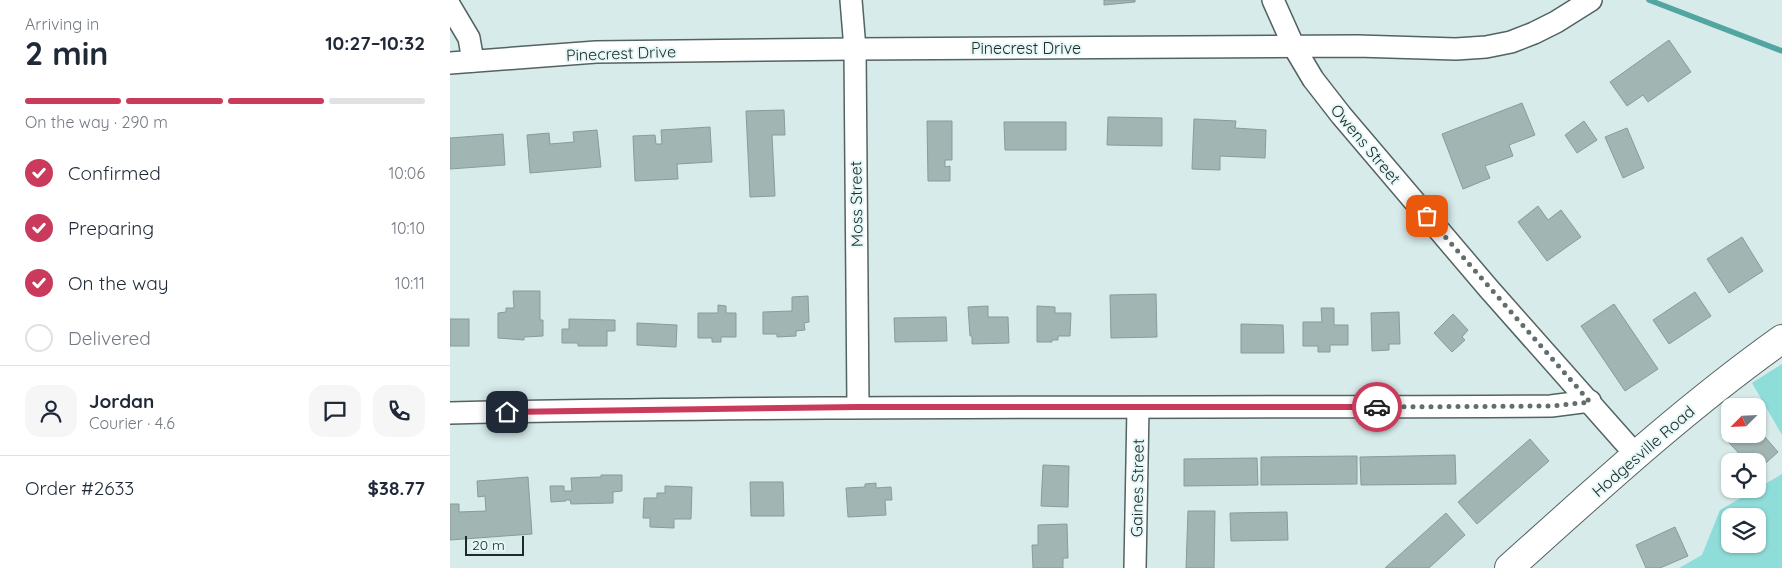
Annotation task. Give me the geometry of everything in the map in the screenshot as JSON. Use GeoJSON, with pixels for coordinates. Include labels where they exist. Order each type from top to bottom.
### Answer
{"type":"FeatureCollection","features":[{"type":"Feature","properties":{"kind":"street","name":"Moss Street"},"geometry":{"type":"LineString","coordinates":[[851,0],[855,49],[858,407]]}},
{"type":"Feature","properties":{"kind":"street","name":"Owens Street"},"geometry":{"type":"LineString","coordinates":[[1273,0],[1294,47],[1312,79],[1489,289],[1636,455]]}},
{"type":"Feature","properties":{"kind":"street","name":"Pinecrest Drive"},"geometry":{"type":"LineString","coordinates":[[450,63],[596,52],[1357,46],[1456,49],[1486,47],[1511,42],[1534,33],[1572,13],[1591,0]]}},
{"type":"Feature","properties":{"kind":"street"},"geometry":{"type":"LineString","coordinates":[[450,6],[469,38],[473,61]]}},
{"type":"Feature","properties":{"kind":"street","name":"Hodgesville Road"},"geometry":{"type":"LineString","coordinates":[[1509,568],[1636,455],[1710,394],[1782,339]]}},
{"type":"Feature","properties":{"kind":"street"},"geometry":{"type":"LineString","coordinates":[[450,413],[858,407],[1551,406],[1590,402]]}},
{"type":"Feature","properties":{"kind":"street","name":"Gaines Street"},"geometry":{"type":"LineString","coordinates":[[1135,568],[1138,408]]}},
{"type":"Feature","properties":{"kind":"shaded area"},"geometry":{"type":"Polygon","coordinates":[[[1782,364],[1782,435],[1766,407],[1766,398],[1761,398],[1752,383],[1782,364]]]}},
{"type":"Feature","properties":{"kind":"shaded area"},"geometry":{"type":"Polygon","coordinates":[[[1782,474],[1782,568],[1679,568],[1702,555],[1721,509],[1721,553],[1766,553],[1766,508],[1723,508],[1741,498],[1766,498],[1766,483],[1782,474]]]}},
{"type":"Feature","properties":{"kind":"building"},"geometry":{"type":"Polygon","coordinates":[[[1104,0],[1135,0],[1135,2],[1104,5],[1104,0]]]}},
{"type":"Feature","properties":{"kind":"building"},"geometry":{"type":"Polygon","coordinates":[[[1669,40],[1691,72],[1648,102],[1643,95],[1627,106],[1610,82],[1669,40]]]}},
{"type":"Feature","properties":{"kind":"building"},"geometry":{"type":"Polygon","coordinates":[[[1522,103],[1535,135],[1509,145],[1513,156],[1485,166],[1490,178],[1463,189],[1442,134],[1522,103]]]}},
{"type":"Feature","properties":{"kind":"building"},"geometry":{"type":"Polygon","coordinates":[[[784,110],[785,135],[772,135],[775,196],[750,197],[746,111],[784,110]]]}},
{"type":"Feature","properties":{"kind":"building"},"geometry":{"type":"Polygon","coordinates":[[[1108,117],[1162,118],[1162,146],[1107,145],[1108,117]]]}},
{"type":"Feature","properties":{"kind":"building"},"geometry":{"type":"Polygon","coordinates":[[[1194,119],[1236,121],[1235,128],[1266,130],[1265,158],[1220,156],[1220,170],[1192,169],[1194,119]]]}},
{"type":"Feature","properties":{"kind":"building"},"geometry":{"type":"Polygon","coordinates":[[[927,121],[952,121],[952,160],[945,160],[945,167],[950,166],[950,181],[928,181],[927,121]]]}},
{"type":"Feature","properties":{"kind":"building"},"geometry":{"type":"Polygon","coordinates":[[[1584,121],[1597,140],[1577,153],[1565,135],[1584,121]]]}},
{"type":"Feature","properties":{"kind":"building"},"geometry":{"type":"Polygon","coordinates":[[[1004,122],[1066,122],[1066,150],[1005,150],[1004,122]]]}},
{"type":"Feature","properties":{"kind":"building"},"geometry":{"type":"Polygon","coordinates":[[[710,127],[712,162],[677,164],[678,179],[635,181],[633,136],[655,135],[656,144],[662,144],[661,130],[710,127]]]}},
{"type":"Feature","properties":{"kind":"building"},"geometry":{"type":"Polygon","coordinates":[[[1627,128],[1644,168],[1623,178],[1605,137],[1627,128]]]}},
{"type":"Feature","properties":{"kind":"building"},"geometry":{"type":"Polygon","coordinates":[[[597,130],[601,167],[530,173],[527,135],[549,133],[550,144],[574,142],[573,132],[597,130]]]}},
{"type":"Feature","properties":{"kind":"building"},"geometry":{"type":"Polygon","coordinates":[[[503,134],[505,165],[450,169],[450,138],[503,134]]]}},
{"type":"Feature","properties":{"kind":"building"},"geometry":{"type":"Polygon","coordinates":[[[1538,206],[1548,220],[1561,210],[1581,237],[1547,261],[1518,222],[1538,206]]]}},
{"type":"Feature","properties":{"kind":"building"},"geometry":{"type":"Polygon","coordinates":[[[1742,237],[1763,271],[1729,293],[1707,259],[1742,237]]]}},
{"type":"Feature","properties":{"kind":"building"},"geometry":{"type":"Polygon","coordinates":[[[513,291],[540,291],[540,320],[543,320],[543,336],[524,337],[524,340],[498,338],[498,313],[506,312],[506,308],[514,308],[513,291]]]}},
{"type":"Feature","properties":{"kind":"building"},"geometry":{"type":"Polygon","coordinates":[[[1695,292],[1711,316],[1669,344],[1653,320],[1695,292]]]}},
{"type":"Feature","properties":{"kind":"building"},"geometry":{"type":"Polygon","coordinates":[[[1156,294],[1157,337],[1111,338],[1110,295],[1156,294]]]}},
{"type":"Feature","properties":{"kind":"building"},"geometry":{"type":"Polygon","coordinates":[[[808,296],[809,322],[804,323],[805,330],[796,331],[796,336],[777,337],[777,334],[763,334],[763,312],[792,311],[792,297],[808,296]]]}},
{"type":"Feature","properties":{"kind":"building"},"geometry":{"type":"Polygon","coordinates":[[[1614,304],[1658,369],[1625,391],[1581,326],[1614,304]]]}},
{"type":"Feature","properties":{"kind":"building"},"geometry":{"type":"Polygon","coordinates":[[[718,305],[726,306],[726,313],[736,313],[736,337],[721,337],[721,342],[712,342],[712,338],[698,338],[698,313],[718,313],[718,305]]]}},
{"type":"Feature","properties":{"kind":"building"},"geometry":{"type":"Polygon","coordinates":[[[988,306],[988,317],[1008,317],[1009,343],[972,344],[968,307],[988,306]]]}},
{"type":"Feature","properties":{"kind":"building"},"geometry":{"type":"Polygon","coordinates":[[[1037,306],[1055,307],[1055,313],[1071,313],[1070,336],[1058,336],[1058,340],[1052,340],[1052,342],[1037,342],[1037,306]]]}},
{"type":"Feature","properties":{"kind":"building"},"geometry":{"type":"Polygon","coordinates":[[[1321,308],[1334,308],[1334,325],[1348,325],[1348,345],[1330,345],[1330,352],[1318,352],[1318,346],[1303,346],[1303,322],[1322,322],[1321,308]]]}},
{"type":"Feature","properties":{"kind":"building"},"geometry":{"type":"Polygon","coordinates":[[[1399,312],[1400,344],[1389,344],[1389,350],[1372,351],[1371,313],[1399,312]]]}},
{"type":"Feature","properties":{"kind":"building"},"geometry":{"type":"Polygon","coordinates":[[[1453,314],[1468,330],[1462,337],[1465,340],[1452,352],[1434,333],[1453,314]]]}},
{"type":"Feature","properties":{"kind":"building"},"geometry":{"type":"Polygon","coordinates":[[[946,317],[947,341],[895,342],[894,318],[946,317]]]}},
{"type":"Feature","properties":{"kind":"building"},"geometry":{"type":"Polygon","coordinates":[[[450,319],[469,319],[469,346],[450,346],[450,319]]]}},
{"type":"Feature","properties":{"kind":"building"},"geometry":{"type":"Polygon","coordinates":[[[569,319],[615,320],[615,331],[607,331],[607,346],[578,346],[578,343],[562,343],[562,329],[569,329],[569,319]]]}},
{"type":"Feature","properties":{"kind":"building"},"geometry":{"type":"Polygon","coordinates":[[[637,323],[677,325],[676,347],[637,345],[637,323]]]}},
{"type":"Feature","properties":{"kind":"building"},"geometry":{"type":"Polygon","coordinates":[[[1241,324],[1283,325],[1284,353],[1241,353],[1241,324]]]}},
{"type":"Feature","properties":{"kind":"building"},"geometry":{"type":"Polygon","coordinates":[[[1766,438],[1778,452],[1766,463],[1766,453],[1739,453],[1729,443],[1766,443],[1766,438]]]}},
{"type":"Feature","properties":{"kind":"building"},"geometry":{"type":"Polygon","coordinates":[[[1530,439],[1549,461],[1477,524],[1458,502],[1530,439]]]}},
{"type":"Feature","properties":{"kind":"building"},"geometry":{"type":"Polygon","coordinates":[[[1455,455],[1456,484],[1361,485],[1360,457],[1455,455]]]}},
{"type":"Feature","properties":{"kind":"building"},"geometry":{"type":"Polygon","coordinates":[[[1357,456],[1357,484],[1261,485],[1261,457],[1357,456]]]}},
{"type":"Feature","properties":{"kind":"building"},"geometry":{"type":"Polygon","coordinates":[[[1257,458],[1258,485],[1184,486],[1184,459],[1257,458]]]}},
{"type":"Feature","properties":{"kind":"building"},"geometry":{"type":"Polygon","coordinates":[[[1043,465],[1069,466],[1068,507],[1041,506],[1043,465]]]}},
{"type":"Feature","properties":{"kind":"building"},"geometry":{"type":"Polygon","coordinates":[[[601,475],[622,475],[622,491],[613,492],[613,503],[571,504],[570,500],[551,502],[550,486],[564,486],[564,491],[572,491],[571,478],[601,477],[601,475]]]}},
{"type":"Feature","properties":{"kind":"building"},"geometry":{"type":"Polygon","coordinates":[[[528,477],[532,534],[450,540],[450,504],[459,504],[459,512],[486,511],[485,496],[478,497],[477,481],[528,477]]]}},
{"type":"Feature","properties":{"kind":"building"},"geometry":{"type":"Polygon","coordinates":[[[750,482],[783,482],[784,516],[751,516],[750,482]]]}},
{"type":"Feature","properties":{"kind":"building"},"geometry":{"type":"Polygon","coordinates":[[[876,483],[876,488],[891,487],[892,500],[885,500],[886,515],[848,517],[846,488],[865,487],[865,484],[876,483]]]}},
{"type":"Feature","properties":{"kind":"building"},"geometry":{"type":"Polygon","coordinates":[[[665,486],[692,487],[691,519],[674,519],[674,528],[650,527],[650,518],[643,518],[644,498],[657,498],[657,493],[665,493],[665,486]]]}},
{"type":"Feature","properties":{"kind":"building"},"geometry":{"type":"Polygon","coordinates":[[[1188,511],[1215,511],[1214,568],[1186,568],[1188,511]]]}},
{"type":"Feature","properties":{"kind":"building"},"geometry":{"type":"Polygon","coordinates":[[[1287,512],[1288,540],[1231,541],[1230,513],[1287,512]]]}},
{"type":"Feature","properties":{"kind":"building"},"geometry":{"type":"Polygon","coordinates":[[[1446,513],[1465,535],[1429,568],[1385,568],[1446,513]]]}},
{"type":"Feature","properties":{"kind":"building"},"geometry":{"type":"Polygon","coordinates":[[[1067,524],[1068,558],[1063,558],[1063,568],[1033,568],[1032,545],[1038,545],[1038,525],[1067,524]]]}},
{"type":"Feature","properties":{"kind":"building"},"geometry":{"type":"Polygon","coordinates":[[[1675,527],[1688,556],[1660,568],[1646,568],[1636,545],[1675,527]]]}},
{"type":"Feature","properties":{"kind":"waterway"},"geometry":{"type":"LineString","coordinates":[[1649,0],[1782,51]]}},
{"type":"Feature","properties":{"kind":"way so far"},"geometry":{"type":"LineString","coordinates":[[1377,407],[1551,406],[1590,402],[1427,216]]}},
{"type":"Feature","properties":{"kind":"route"},"geometry":{"type":"LineString","coordinates":[[507,412],[858,407],[1377,407]]}}]}
